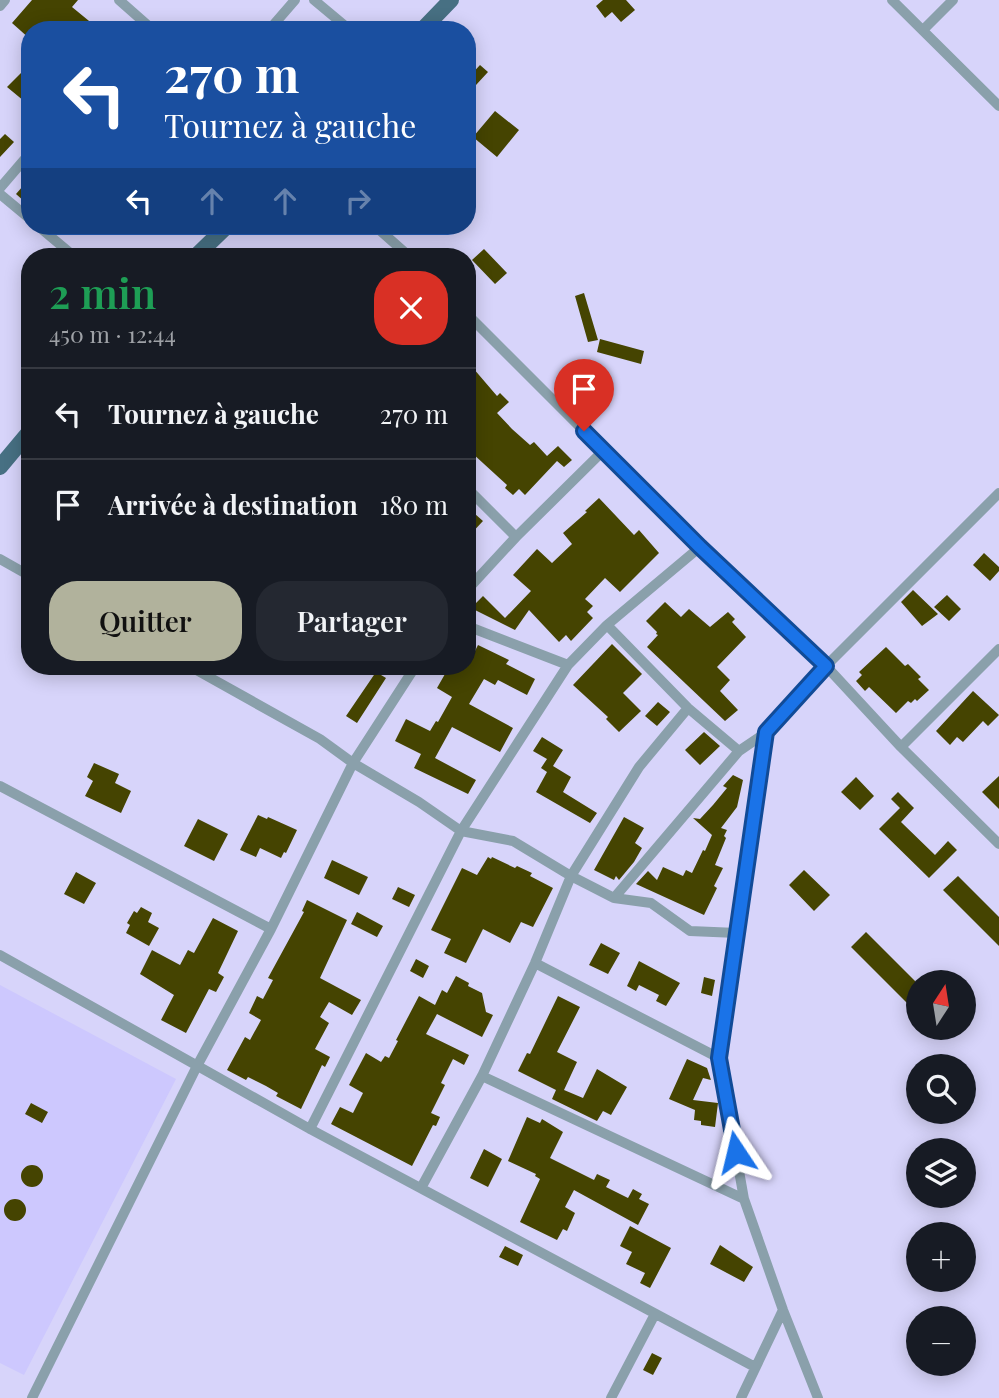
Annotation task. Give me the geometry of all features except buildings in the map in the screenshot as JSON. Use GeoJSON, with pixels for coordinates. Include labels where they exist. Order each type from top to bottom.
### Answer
{"type":"FeatureCollection","features":[{"type":"Feature","properties":{"kind":"main road"},"geometry":{"type":"LineString","coordinates":[[431,21],[451,0]]}},
{"type":"Feature","properties":{"kind":"main road"},"geometry":{"type":"LineString","coordinates":[[204,248],[218,235]]}},
{"type":"Feature","properties":{"kind":"main road"},"geometry":{"type":"LineString","coordinates":[[0,467],[21,442]]}},
{"type":"Feature","properties":{"kind":"street"},"geometry":{"type":"LineString","coordinates":[[0,6],[5,0]]}},
{"type":"Feature","properties":{"kind":"street"},"geometry":{"type":"LineString","coordinates":[[119,0],[139,21]]}},
{"type":"Feature","properties":{"kind":"street"},"geometry":{"type":"LineString","coordinates":[[277,21],[295,0]]}},
{"type":"Feature","properties":{"kind":"street"},"geometry":{"type":"LineString","coordinates":[[314,0],[340,21]]}},
{"type":"Feature","properties":{"kind":"street"},"geometry":{"type":"LineString","coordinates":[[892,0],[999,106]]}},
{"type":"Feature","properties":{"kind":"street"},"geometry":{"type":"LineString","coordinates":[[923,30],[953,0]]}},
{"type":"Feature","properties":{"kind":"street"},"geometry":{"type":"LineString","coordinates":[[0,188],[21,164]]}},
{"type":"Feature","properties":{"kind":"street"},"geometry":{"type":"LineString","coordinates":[[0,194],[21,212]]}},
{"type":"Feature","properties":{"kind":"street"},"geometry":{"type":"LineString","coordinates":[[49,235],[64,248]]}},
{"type":"Feature","properties":{"kind":"street"},"geometry":{"type":"LineString","coordinates":[[385,235],[400,248]]}},
{"type":"Feature","properties":{"kind":"street"},"geometry":{"type":"LineString","coordinates":[[476,323],[700,547],[826,666],[901,747],[999,845]]}},
{"type":"Feature","properties":{"kind":"street"},"geometry":{"type":"LineString","coordinates":[[476,580],[604,450]]}},
{"type":"Feature","properties":{"kind":"street"},"geometry":{"type":"LineString","coordinates":[[614,898],[739,751],[766,732],[826,666],[999,493]]}},
{"type":"Feature","properties":{"kind":"street"},"geometry":{"type":"LineString","coordinates":[[476,497],[516,537]]}},
{"type":"Feature","properties":{"kind":"street"},"geometry":{"type":"LineString","coordinates":[[310,1129],[461,831],[568,665],[607,625],[700,547]]}},
{"type":"Feature","properties":{"kind":"street"},"geometry":{"type":"LineString","coordinates":[[0,559],[21,571]]}},
{"type":"Feature","properties":{"kind":"street"},"geometry":{"type":"LineString","coordinates":[[607,625],[688,708],[739,751]]}},
{"type":"Feature","properties":{"kind":"street"},"geometry":{"type":"LineString","coordinates":[[476,629],[568,665]]}},
{"type":"Feature","properties":{"kind":"street"},"geometry":{"type":"LineString","coordinates":[[901,747],[999,649]]}},
{"type":"Feature","properties":{"kind":"street"},"geometry":{"type":"LineString","coordinates":[[205,675],[320,740],[461,831],[513,841],[614,898],[651,903],[690,931],[737,933]]}},
{"type":"Feature","properties":{"kind":"street"},"geometry":{"type":"LineString","coordinates":[[32,1398],[197,1066],[271,929],[353,763],[410,675]]}},
{"type":"Feature","properties":{"kind":"street"},"geometry":{"type":"LineString","coordinates":[[421,1188],[482,1076],[535,963],[571,876],[639,766],[688,708]]}},
{"type":"Feature","properties":{"kind":"street"},"geometry":{"type":"LineString","coordinates":[[766,732],[719,1058],[744,1199],[783,1310],[818,1398]]}},
{"type":"Feature","properties":{"kind":"street"},"geometry":{"type":"LineString","coordinates":[[0,786],[271,929]]}},
{"type":"Feature","properties":{"kind":"street"},"geometry":{"type":"LineString","coordinates":[[0,955],[310,1129],[755,1367]]}},
{"type":"Feature","properties":{"kind":"street"},"geometry":{"type":"LineString","coordinates":[[535,963],[719,1058]]}},
{"type":"Feature","properties":{"kind":"street"},"geometry":{"type":"LineString","coordinates":[[482,1076],[744,1199]]}},
{"type":"Feature","properties":{"kind":"street"},"geometry":{"type":"LineString","coordinates":[[741,1398],[783,1310]]}},
{"type":"Feature","properties":{"kind":"street"},"geometry":{"type":"LineString","coordinates":[[611,1398],[655,1314]]}},
{"type":"Feature","properties":{"kind":"shaded area"},"geometry":{"type":"Polygon","coordinates":[[[0,985],[176,1079],[24,1375],[0,1363],[0,985]]]}},
{"type":"Feature","properties":{"kind":"route"},"geometry":{"type":"LineString","coordinates":[[584,431],[700,547],[826,666],[766,732],[719,1058],[736,1152]]}}]}
